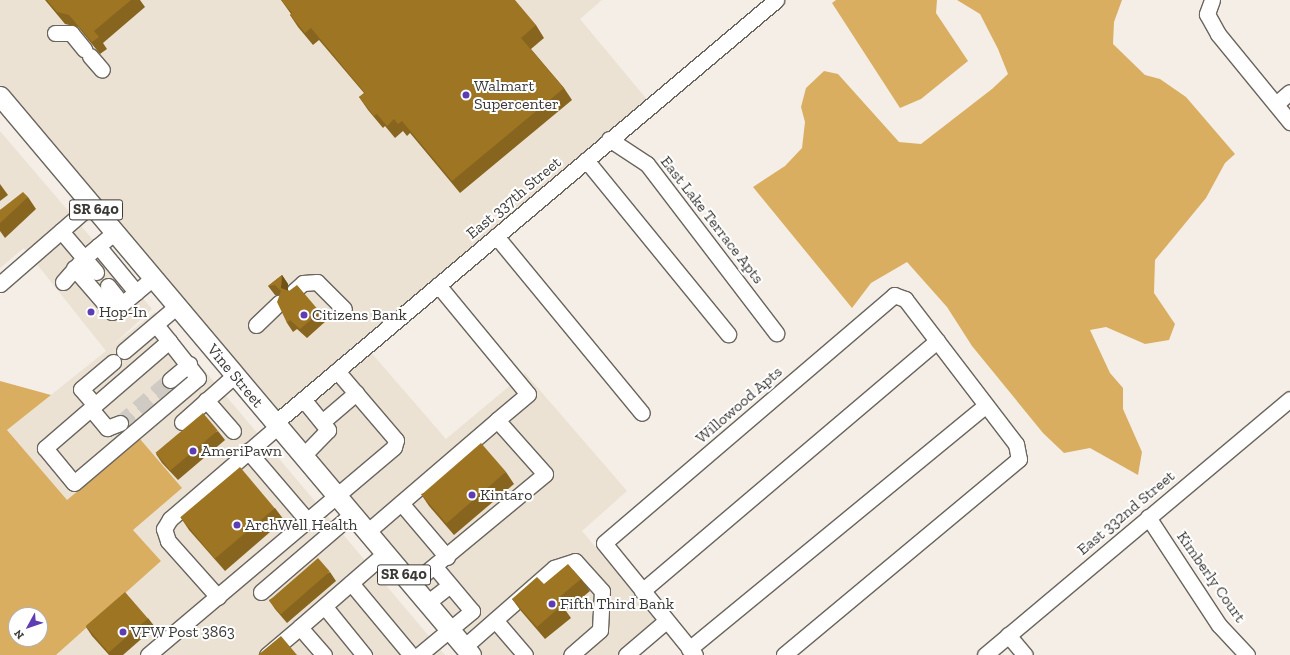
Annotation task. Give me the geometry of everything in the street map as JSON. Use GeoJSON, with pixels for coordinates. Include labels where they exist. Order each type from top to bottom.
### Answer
{"type":"FeatureCollection","features":[{"type":"Feature","properties":{"kind":"main road","name":"Vine Street"},"geometry":{"type":"LineString","coordinates":[[0,96],[469,653]]}},
{"type":"Feature","properties":{"kind":"street","name":"East 337th Street"},"geometry":{"type":"LineString","coordinates":[[218,597],[168,541],[164,529],[170,519],[248,451],[303,399],[609,139],[776,0]]}},
{"type":"Feature","properties":{"kind":"street"},"geometry":{"type":"LineString","coordinates":[[1212,0],[1207,14],[1218,34],[1290,122]]}},
{"type":"Feature","properties":{"kind":"street"},"geometry":{"type":"LineString","coordinates":[[55,33],[71,33],[102,70]]}},
{"type":"Feature","properties":{"kind":"street"},"geometry":{"type":"LineString","coordinates":[[1276,104],[1290,92]]}},
{"type":"Feature","properties":{"kind":"street","name":"East Lake Terrace Apts"},"geometry":{"type":"LineString","coordinates":[[609,139],[647,164],[776,332]]}},
{"type":"Feature","properties":{"kind":"street"},"geometry":{"type":"LineString","coordinates":[[586,160],[728,334]]}},
{"type":"Feature","properties":{"kind":"street"},"geometry":{"type":"LineString","coordinates":[[0,284],[92,205]]}},
{"type":"Feature","properties":{"kind":"street"},"geometry":{"type":"LineString","coordinates":[[61,231],[79,263],[112,312],[154,278]]}},
{"type":"Feature","properties":{"kind":"street"},"geometry":{"type":"LineString","coordinates":[[63,282],[79,263],[115,232]]}},
{"type":"Feature","properties":{"kind":"street"},"geometry":{"type":"LineString","coordinates":[[496,236],[642,413]]}},
{"type":"Feature","properties":{"kind":"street"},"geometry":{"type":"LineString","coordinates":[[98,246],[136,292]]}},
{"type":"Feature","properties":{"kind":"street"},"geometry":{"type":"LineString","coordinates":[[79,263],[96,272]]}},
{"type":"Feature","properties":{"kind":"street"},"geometry":{"type":"LineString","coordinates":[[294,291],[303,283],[317,282],[344,309]]}},
{"type":"Feature","properties":{"kind":"street"},"geometry":{"type":"LineString","coordinates":[[367,532],[528,394],[438,285]]}},
{"type":"Feature","properties":{"kind":"street"},"geometry":{"type":"LineString","coordinates":[[108,286],[122,304]]}},
{"type":"Feature","properties":{"kind":"street","name":"Willowood Apts"},"geometry":{"type":"LineString","coordinates":[[784,655],[1019,459],[1016,444],[905,299],[894,295],[604,544],[692,652],[986,405]]}},
{"type":"Feature","properties":{"kind":"street"},"geometry":{"type":"LineString","coordinates":[[256,325],[279,303]]}},
{"type":"Feature","properties":{"kind":"street"},"geometry":{"type":"LineString","coordinates":[[124,351],[177,306]]}},
{"type":"Feature","properties":{"kind":"street"},"geometry":{"type":"LineString","coordinates":[[156,325],[189,364],[198,378],[74,483],[45,448],[169,341]]}},
{"type":"Feature","properties":{"kind":"street"},"geometry":{"type":"LineString","coordinates":[[642,591],[937,341]]}},
{"type":"Feature","properties":{"kind":"street"},"geometry":{"type":"LineString","coordinates":[[113,362],[81,389],[107,428],[120,423]]}},
{"type":"Feature","properties":{"kind":"street"},"geometry":{"type":"LineString","coordinates":[[170,380],[189,364]]}},
{"type":"Feature","properties":{"kind":"street"},"geometry":{"type":"LineString","coordinates":[[148,655],[337,496],[396,444],[337,371]]}},
{"type":"Feature","properties":{"kind":"street"},"geometry":{"type":"LineString","coordinates":[[182,422],[235,376]]}},
{"type":"Feature","properties":{"kind":"street"},"geometry":{"type":"LineString","coordinates":[[322,422],[356,393]]}},
{"type":"Feature","properties":{"kind":"street"},"geometry":{"type":"LineString","coordinates":[[303,399],[328,430],[326,434],[303,456]]}},
{"type":"Feature","properties":{"kind":"street","name":"East 332nd Street"},"geometry":{"type":"LineString","coordinates":[[985,655],[1290,399]]}},
{"type":"Feature","properties":{"kind":"street"},"geometry":{"type":"LineString","coordinates":[[206,400],[233,431]]}},
{"type":"Feature","properties":{"kind":"street"},"geometry":{"type":"LineString","coordinates":[[412,584],[447,557],[545,474],[497,420]]}},
{"type":"Feature","properties":{"kind":"street"},"geometry":{"type":"LineString","coordinates":[[248,451],[307,520]]}},
{"type":"Feature","properties":{"kind":"street"},"geometry":{"type":"LineString","coordinates":[[401,503],[447,557]]}},
{"type":"Feature","properties":{"kind":"street"},"geometry":{"type":"LineString","coordinates":[[261,592],[352,514]]}},
{"type":"Feature","properties":{"kind":"street","name":"Kimberly Court"},"geometry":{"type":"LineString","coordinates":[[1148,517],[1219,625],[1247,655]]}},
{"type":"Feature","properties":{"kind":"street"},"geometry":{"type":"LineString","coordinates":[[267,655],[385,553]]}},
{"type":"Feature","properties":{"kind":"street"},"geometry":{"type":"LineString","coordinates":[[469,653],[495,620],[554,568],[575,561],[602,591],[600,630],[571,655]]}},
{"type":"Feature","properties":{"kind":"street"},"geometry":{"type":"LineString","coordinates":[[419,655],[472,610],[435,566]]}},
{"type":"Feature","properties":{"kind":"street"},"geometry":{"type":"LineString","coordinates":[[351,583],[411,655]]}},
{"type":"Feature","properties":{"kind":"street"},"geometry":{"type":"LineString","coordinates":[[427,603],[450,585]]}},
{"type":"Feature","properties":{"kind":"street"},"geometry":{"type":"LineString","coordinates":[[324,607],[364,655]]}},
{"type":"Feature","properties":{"kind":"street"},"geometry":{"type":"LineString","coordinates":[[495,620],[524,655]]}},
{"type":"Feature","properties":{"kind":"street"},"geometry":{"type":"LineString","coordinates":[[626,655],[666,621]]}},
{"type":"Feature","properties":{"kind":"street"},"geometry":{"type":"LineString","coordinates":[[300,627],[324,655]]}},
{"type":"Feature","properties":{"kind":"street"},"geometry":{"type":"LineString","coordinates":[[1008,635],[1025,655]]}},
{"type":"Feature","properties":{"kind":"shaded area"},"geometry":{"type":"Polygon","coordinates":[[[0,0],[602,0],[580,19],[649,102],[276,419],[0,90],[0,0]]]}},
{"type":"Feature","properties":{"kind":"shaded area"},"geometry":{"type":"Polygon","coordinates":[[[836,0],[937,0],[936,13],[968,61],[921,99],[900,108],[832,3],[836,0]]]}},
{"type":"Feature","properties":{"kind":"shaded area"},"geometry":{"type":"Polygon","coordinates":[[[957,0],[1122,0],[1114,22],[1113,44],[1145,75],[1160,79],[1186,97],[1235,154],[1225,163],[1206,198],[1155,260],[1154,293],[1175,324],[1169,340],[1145,344],[1106,327],[1090,330],[1110,373],[1123,388],[1123,409],[1142,452],[1138,475],[1090,448],[1064,453],[1043,433],[972,346],[947,307],[907,262],[871,283],[852,308],[753,187],[785,166],[802,148],[805,122],[801,107],[806,88],[824,71],[838,74],[899,142],[921,144],[992,89],[1008,74],[998,49],[980,14],[957,0]]]}},
{"type":"Feature","properties":{"kind":"shaded area"},"geometry":{"type":"Polygon","coordinates":[[[0,131],[152,309],[112,346],[155,312],[445,655],[56,655],[161,561],[133,530],[139,439],[67,501],[7,430],[106,351],[24,248],[0,268],[0,131]]]}},
{"type":"Feature","properties":{"kind":"shaded area"},"geometry":{"type":"Polygon","coordinates":[[[368,349],[446,439],[525,373],[627,491],[582,531],[658,622],[619,655],[476,655],[280,423],[368,349]]]}},
{"type":"Feature","properties":{"kind":"shaded area"},"geometry":{"type":"Polygon","coordinates":[[[0,381],[51,395],[7,430],[67,500],[140,439],[182,488],[133,530],[161,561],[56,655],[0,655],[0,381]]]}},
{"type":"Feature","properties":{"kind":"building"},"geometry":{"type":"Polygon","coordinates":[[[47,0],[131,0],[94,31],[99,37],[92,42],[69,15],[57,12],[47,0]]]}},
{"type":"Feature","properties":{"kind":"building","name":"Walmart Supercenter"},"geometry":{"type":"Polygon","coordinates":[[[281,0],[515,0],[536,25],[521,38],[564,88],[452,181],[402,121],[398,124],[394,119],[387,126],[377,114],[374,116],[359,97],[365,93],[311,28],[305,33],[290,15],[292,13],[281,0]]]}},
{"type":"Feature","properties":{"kind":"building"},"geometry":{"type":"Polygon","coordinates":[[[23,192],[28,197],[0,223],[0,210],[23,192]]]}},
{"type":"Feature","properties":{"kind":"building"},"geometry":{"type":"Polygon","coordinates":[[[282,275],[281,288],[289,291],[297,285],[320,312],[300,329],[290,320],[287,323],[277,302],[281,291],[275,285],[268,286],[282,275]]]}},
{"type":"Feature","properties":{"kind":"building"},"geometry":{"type":"Polygon","coordinates":[[[203,413],[218,431],[170,470],[156,453],[203,413]]]}},
{"type":"Feature","properties":{"kind":"building","name":"Kintaro"},"geometry":{"type":"Polygon","coordinates":[[[481,443],[506,472],[446,524],[421,495],[481,443]]]}},
{"type":"Feature","properties":{"kind":"building","name":"ArchWell Health"},"geometry":{"type":"Polygon","coordinates":[[[240,467],[275,508],[215,559],[180,517],[240,467]]]}},
{"type":"Feature","properties":{"kind":"building"},"geometry":{"type":"Polygon","coordinates":[[[318,558],[330,572],[281,614],[269,601],[318,558]]]}},
{"type":"Feature","properties":{"kind":"building"},"geometry":{"type":"Polygon","coordinates":[[[568,564],[581,579],[557,599],[562,605],[537,627],[512,599],[537,577],[544,584],[568,564]]]}},
{"type":"Feature","properties":{"kind":"building","name":"VFW Post 3863"},"geometry":{"type":"Polygon","coordinates":[[[125,592],[148,618],[109,653],[86,626],[125,592]]]}},
{"type":"Feature","properties":{"kind":"building"},"geometry":{"type":"Polygon","coordinates":[[[281,636],[297,655],[258,655],[281,636]]]}},
{"type":"Feature","properties":{"kind":"tunnel"},"geometry":{"type":"LineString","coordinates":[[120,423],[170,380]]}},
{"type":"Feature","properties":{"kind":"place","name":"Walmart Supercenter"},"geometry":{"type":"Point","coordinates":[466,95]}},
{"type":"Feature","properties":{"kind":"place","name":"Hop-In"},"geometry":{"type":"Point","coordinates":[91,312]}},
{"type":"Feature","properties":{"kind":"place","name":"Citizens Bank"},"geometry":{"type":"Point","coordinates":[304,315]}},
{"type":"Feature","properties":{"kind":"place","name":"AmeriPawn"},"geometry":{"type":"Point","coordinates":[193,451]}},
{"type":"Feature","properties":{"kind":"place","name":"Kintaro"},"geometry":{"type":"Point","coordinates":[472,495]}},
{"type":"Feature","properties":{"kind":"place","name":"ArchWell Health"},"geometry":{"type":"Point","coordinates":[237,525]}},
{"type":"Feature","properties":{"kind":"place","name":"Fifth Third Bank"},"geometry":{"type":"Point","coordinates":[552,604]}},
{"type":"Feature","properties":{"kind":"place","name":"VFW Post 3863"},"geometry":{"type":"Point","coordinates":[123,632]}}]}
